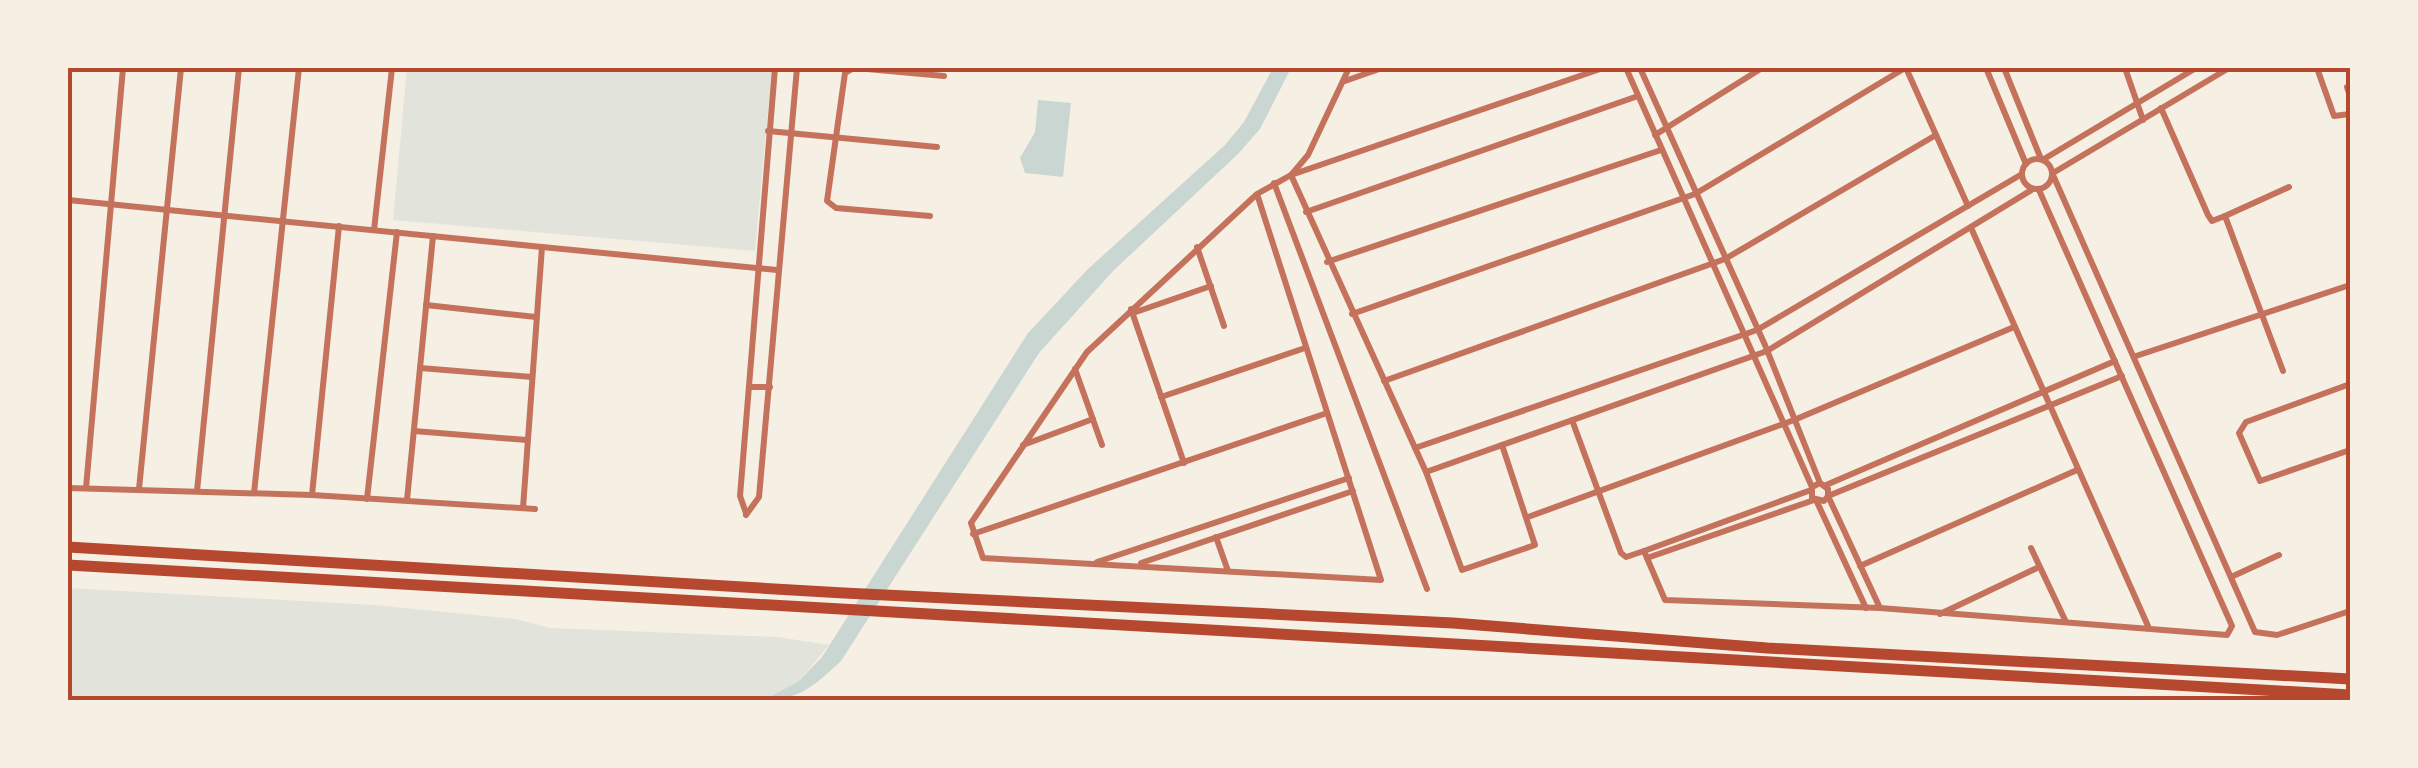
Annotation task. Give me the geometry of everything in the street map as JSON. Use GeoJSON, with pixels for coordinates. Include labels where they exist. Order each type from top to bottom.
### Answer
{"type":"FeatureCollection","features":[{"type":"Feature","properties":{"kind":"highway"},"geometry":{"type":"LineString","coordinates":[[68,547],[844,593],[1440,622],[1787,649],[2350,679]]}},
{"type":"Feature","properties":{"kind":"highway"},"geometry":{"type":"LineString","coordinates":[[68,564],[2350,695]]}},
{"type":"Feature","properties":{"kind":"street"},"geometry":{"type":"LineString","coordinates":[[86,488],[108,204],[123,68]]}},
{"type":"Feature","properties":{"kind":"street"},"geometry":{"type":"LineString","coordinates":[[138,490],[181,68]]}},
{"type":"Feature","properties":{"kind":"street"},"geometry":{"type":"LineString","coordinates":[[197,492],[238,68]]}},
{"type":"Feature","properties":{"kind":"street"},"geometry":{"type":"LineString","coordinates":[[254,493],[298,68]]}},
{"type":"Feature","properties":{"kind":"street"},"geometry":{"type":"LineString","coordinates":[[374,230],[392,68]]}},
{"type":"Feature","properties":{"kind":"street"},"geometry":{"type":"LineString","coordinates":[[774,68],[740,496],[746,514],[758,497],[797,68]]}},
{"type":"Feature","properties":{"kind":"street"},"geometry":{"type":"LineString","coordinates":[[930,216],[832,206],[827,200],[844,73],[855,68],[944,76]]}},
{"type":"Feature","properties":{"kind":"street"},"geometry":{"type":"LineString","coordinates":[[1291,175],[1308,155],[1350,68]]}},
{"type":"Feature","properties":{"kind":"street"},"geometry":{"type":"LineString","coordinates":[[1344,81],[1382,68]]}},
{"type":"Feature","properties":{"kind":"street"},"geometry":{"type":"LineString","coordinates":[[1257,194],[1382,576],[1379,581],[1138,564],[986,560],[971,523],[1074,368],[1257,194],[1291,175],[1603,68]]}},
{"type":"Feature","properties":{"kind":"street"},"geometry":{"type":"LineString","coordinates":[[1626,68],[1743,339],[1817,487],[1828,496],[1880,608]]}},
{"type":"Feature","properties":{"kind":"street"},"geometry":{"type":"LineString","coordinates":[[1640,68],[1766,348],[1817,487],[1815,501],[1866,608]]}},
{"type":"Feature","properties":{"kind":"street"},"geometry":{"type":"LineString","coordinates":[[1655,135],[1762,68]]}},
{"type":"Feature","properties":{"kind":"street"},"geometry":{"type":"LineString","coordinates":[[1352,314],[1694,194],[1906,68],[1968,206]]}},
{"type":"Feature","properties":{"kind":"street"},"geometry":{"type":"LineString","coordinates":[[1645,554],[1665,600],[1880,608],[2227,635],[2232,626],[2122,376],[2036,190],[2024,184],[2026,164],[1986,68]]}},
{"type":"Feature","properties":{"kind":"street"},"geometry":{"type":"LineString","coordinates":[[2004,68],[2260,636],[2277,636],[2350,610]]}},
{"type":"Feature","properties":{"kind":"street"},"geometry":{"type":"LineString","coordinates":[[2125,68],[2139,111]]}},
{"type":"Feature","properties":{"kind":"street"},"geometry":{"type":"LineString","coordinates":[[1426,472],[1751,356],[2048,185],[2052,174],[2196,68]]}},
{"type":"Feature","properties":{"kind":"street"},"geometry":{"type":"LineString","coordinates":[[2026,164],[2139,111],[2161,108],[2217,71],[2229,68]]}},
{"type":"Feature","properties":{"kind":"street"},"geometry":{"type":"LineString","coordinates":[[2317,68],[2334,116],[2350,114]]}},
{"type":"Feature","properties":{"kind":"street"},"geometry":{"type":"LineString","coordinates":[[2347,87],[2350,96]]}},
{"type":"Feature","properties":{"kind":"street"},"geometry":{"type":"LineString","coordinates":[[1306,212],[1638,96]]}},
{"type":"Feature","properties":{"kind":"street"},"geometry":{"type":"LineString","coordinates":[[2161,108],[2212,221],[2289,187]]}},
{"type":"Feature","properties":{"kind":"street"},"geometry":{"type":"LineString","coordinates":[[768,132],[937,147]]}},
{"type":"Feature","properties":{"kind":"street"},"geometry":{"type":"LineString","coordinates":[[1384,381],[1724,260],[1936,135]]}},
{"type":"Feature","properties":{"kind":"street"},"geometry":{"type":"LineString","coordinates":[[1327,262],[1661,150]]}},
{"type":"Feature","properties":{"kind":"street"},"geometry":{"type":"LineString","coordinates":[[1415,448],[1743,339],[2022,174]]}},
{"type":"Feature","properties":{"kind":"street"},"geometry":{"type":"LineString","coordinates":[[1291,175],[1327,262],[1426,472],[1462,570],[1530,550],[1535,537],[1502,444]]}},
{"type":"Feature","properties":{"kind":"street"},"geometry":{"type":"LineString","coordinates":[[1274,183],[1427,589]]}},
{"type":"Feature","properties":{"kind":"street"},"geometry":{"type":"LineString","coordinates":[[68,200],[777,270]]}},
{"type":"Feature","properties":{"kind":"street"},"geometry":{"type":"LineString","coordinates":[[2225,216],[2283,372]]}},
{"type":"Feature","properties":{"kind":"street"},"geometry":{"type":"LineString","coordinates":[[312,495],[339,226]]}},
{"type":"Feature","properties":{"kind":"street"},"geometry":{"type":"LineString","coordinates":[[1972,229],[2148,626]]}},
{"type":"Feature","properties":{"kind":"street"},"geometry":{"type":"LineString","coordinates":[[367,498],[397,232]]}},
{"type":"Feature","properties":{"kind":"street"},"geometry":{"type":"LineString","coordinates":[[407,500],[433,236]]}},
{"type":"Feature","properties":{"kind":"street"},"geometry":{"type":"LineString","coordinates":[[1198,247],[1224,326]]}},
{"type":"Feature","properties":{"kind":"street"},"geometry":{"type":"LineString","coordinates":[[523,508],[542,248]]}},
{"type":"Feature","properties":{"kind":"street"},"geometry":{"type":"LineString","coordinates":[[2136,356],[2350,285]]}},
{"type":"Feature","properties":{"kind":"street"},"geometry":{"type":"LineString","coordinates":[[1132,311],[1211,286]]}},
{"type":"Feature","properties":{"kind":"street"},"geometry":{"type":"LineString","coordinates":[[426,305],[536,316]]}},
{"type":"Feature","properties":{"kind":"street"},"geometry":{"type":"LineString","coordinates":[[1132,311],[1184,463]]}},
{"type":"Feature","properties":{"kind":"street"},"geometry":{"type":"LineString","coordinates":[[1528,517],[1794,420],[2014,326]]}},
{"type":"Feature","properties":{"kind":"street"},"geometry":{"type":"LineString","coordinates":[[1161,397],[1305,348]]}},
{"type":"Feature","properties":{"kind":"street"},"geometry":{"type":"LineString","coordinates":[[1645,554],[1817,487],[2115,361]]}},
{"type":"Feature","properties":{"kind":"street"},"geometry":{"type":"LineString","coordinates":[[420,368],[532,377]]}},
{"type":"Feature","properties":{"kind":"street"},"geometry":{"type":"LineString","coordinates":[[1074,368],[1102,445]]}},
{"type":"Feature","properties":{"kind":"street"},"geometry":{"type":"LineString","coordinates":[[1572,420],[1621,553],[1626,557],[1815,501],[2122,376]]}},
{"type":"Feature","properties":{"kind":"street"},"geometry":{"type":"LineString","coordinates":[[2350,384],[2246,422],[2238,433],[2260,482],[2350,450]]}},
{"type":"Feature","properties":{"kind":"street"},"geometry":{"type":"LineString","coordinates":[[750,387],[770,387]]}},
{"type":"Feature","properties":{"kind":"street"},"geometry":{"type":"LineString","coordinates":[[973,534],[1327,414]]}},
{"type":"Feature","properties":{"kind":"street"},"geometry":{"type":"LineString","coordinates":[[1021,446],[1093,419]]}},
{"type":"Feature","properties":{"kind":"street"},"geometry":{"type":"LineString","coordinates":[[414,431],[527,440]]}},
{"type":"Feature","properties":{"kind":"street"},"geometry":{"type":"LineString","coordinates":[[1860,566],[2077,470]]}},
{"type":"Feature","properties":{"kind":"street"},"geometry":{"type":"LineString","coordinates":[[1091,564],[1349,478]]}},
{"type":"Feature","properties":{"kind":"street"},"geometry":{"type":"LineString","coordinates":[[68,488],[312,495],[535,508]]}},
{"type":"Feature","properties":{"kind":"street"},"geometry":{"type":"LineString","coordinates":[[1138,564],[1353,490]]}},
{"type":"Feature","properties":{"kind":"street"},"geometry":{"type":"LineString","coordinates":[[1216,537],[1228,571]]}},
{"type":"Feature","properties":{"kind":"street"},"geometry":{"type":"LineString","coordinates":[[2031,548],[2066,622]]}},
{"type":"Feature","properties":{"kind":"street"},"geometry":{"type":"LineString","coordinates":[[2231,577],[2278,555]]}},
{"type":"Feature","properties":{"kind":"street"},"geometry":{"type":"LineString","coordinates":[[1939,614],[2039,567]]}},
{"type":"Feature","properties":{"kind":"shaded area"},"geometry":{"type":"Polygon","coordinates":[[[407,68],[772,68],[755,251],[393,220],[407,68]]]}},
{"type":"Feature","properties":{"kind":"shaded area"},"geometry":{"type":"Polygon","coordinates":[[[1273,68],[1291,68],[1260,129],[1113,271],[1039,353],[841,661],[806,690],[764,700],[799,681],[822,657],[1028,333],[1088,269],[1225,145],[1244,122],[1273,68]]]}},
{"type":"Feature","properties":{"kind":"shaded area"},"geometry":{"type":"Polygon","coordinates":[[[1038,100],[1071,103],[1063,177],[1025,173],[1020,158],[1035,132],[1038,100]]]}},
{"type":"Feature","properties":{"kind":"shaded area"},"geometry":{"type":"Polygon","coordinates":[[[68,588],[374,605],[516,619],[550,628],[778,637],[829,645],[799,681],[764,700],[68,700],[68,588]]]}}]}
